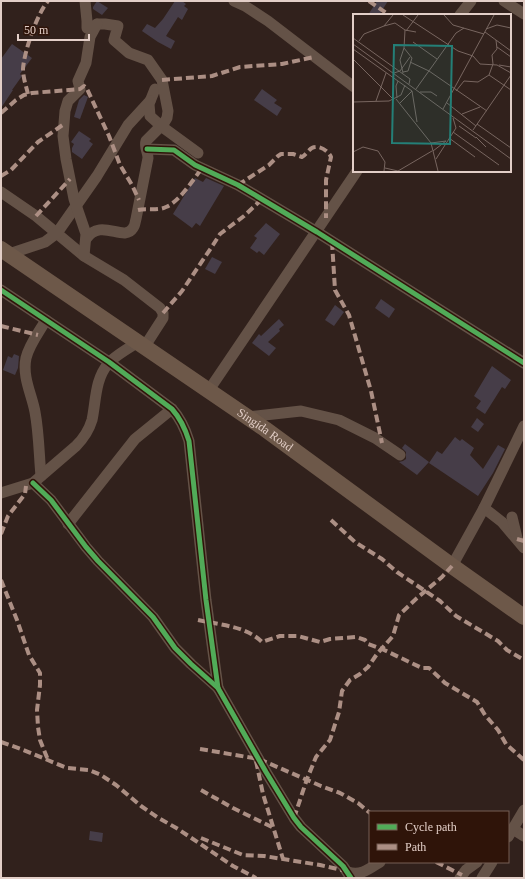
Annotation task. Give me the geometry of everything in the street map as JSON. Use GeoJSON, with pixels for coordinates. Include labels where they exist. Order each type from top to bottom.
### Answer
{"type":"FeatureCollection","features":[{"type":"Feature","properties":{"kind":"highway","name":"Singida Road"},"geometry":{"type":"LineString","coordinates":[[5,252],[248,417],[524,617]]}},
{"type":"Feature","properties":{"kind":"street"},"geometry":{"type":"LineString","coordinates":[[85,1],[87,28],[92,28],[97,24],[118,26],[114,40],[129,53],[148,60],[162,80],[168,111],[167,118],[145,145],[148,158],[133,228],[128,233],[96,230],[86,239]]}},
{"type":"Feature","properties":{"kind":"street"},"geometry":{"type":"LineString","coordinates":[[234,1],[245,6],[268,21],[353,86]]}},
{"type":"Feature","properties":{"kind":"street"},"geometry":{"type":"LineString","coordinates":[[461,14],[471,1]]}},
{"type":"Feature","properties":{"kind":"street"},"geometry":{"type":"LineString","coordinates":[[504,1],[524,14]]}},
{"type":"Feature","properties":{"kind":"street"},"geometry":{"type":"LineString","coordinates":[[84,256],[86,239],[77,207],[64,146],[64,124],[68,101],[80,89],[78,81],[86,63],[90,37],[97,24]]}},
{"type":"Feature","properties":{"kind":"street"},"geometry":{"type":"LineString","coordinates":[[5,252],[45,242],[57,233],[98,176],[128,126],[150,101],[155,89]]}},
{"type":"Feature","properties":{"kind":"street"},"geometry":{"type":"LineString","coordinates":[[150,101],[150,116],[161,126],[198,153]]}},
{"type":"Feature","properties":{"kind":"street"},"geometry":{"type":"LineString","coordinates":[[147,149],[168,149],[179,153],[195,165],[238,184],[317,232],[524,363]]}},
{"type":"Feature","properties":{"kind":"street"},"geometry":{"type":"LineString","coordinates":[[209,390],[356,172]]}},
{"type":"Feature","properties":{"kind":"street"},"geometry":{"type":"LineString","coordinates":[[1,192],[36,216],[84,256],[124,280],[160,308],[163,313],[163,318],[142,344],[109,362],[102,373],[96,392],[92,421],[76,446],[37,480],[26,486],[4,490]]}},
{"type":"Feature","properties":{"kind":"street"},"geometry":{"type":"LineString","coordinates":[[1,290],[109,362],[172,409],[185,426],[190,441],[206,600],[218,688]]}},
{"type":"Feature","properties":{"kind":"street"},"geometry":{"type":"LineString","coordinates":[[46,320],[28,352],[25,368],[26,380],[35,412],[37,480],[68,524],[98,561],[153,617],[181,654],[218,688],[266,772],[301,827],[354,875],[363,873],[378,863]]}},
{"type":"Feature","properties":{"kind":"street"},"geometry":{"type":"LineString","coordinates":[[68,524],[136,439],[172,409]]}},
{"type":"Feature","properties":{"kind":"street"},"geometry":{"type":"LineString","coordinates":[[248,417],[301,411],[339,420],[375,438],[400,455]]}},
{"type":"Feature","properties":{"kind":"street"},"geometry":{"type":"LineString","coordinates":[[452,566],[484,508],[524,426]]}},
{"type":"Feature","properties":{"kind":"street"},"geometry":{"type":"LineString","coordinates":[[484,508],[502,522],[524,548]]}},
{"type":"Feature","properties":{"kind":"street"},"geometry":{"type":"LineString","coordinates":[[512,516],[517,539]]}},
{"type":"Feature","properties":{"kind":"street"},"geometry":{"type":"LineString","coordinates":[[524,810],[510,833],[524,836]]}},
{"type":"Feature","properties":{"kind":"street"},"geometry":{"type":"LineString","coordinates":[[460,877],[476,863]]}},
{"type":"Feature","properties":{"kind":"street"},"geometry":{"type":"LineString","coordinates":[[482,878],[491,863]]}},
{"type":"Feature","properties":{"kind":"building"},"geometry":{"type":"Polygon","coordinates":[[[97,1],[108,8],[102,15],[93,9],[97,1]]]}},
{"type":"Feature","properties":{"kind":"building"},"geometry":{"type":"Polygon","coordinates":[[[175,1],[182,1],[186,4],[184,6],[188,9],[182,20],[178,17],[166,36],[175,41],[171,49],[142,31],[147,24],[155,28],[175,1]]]}},
{"type":"Feature","properties":{"kind":"building"},"geometry":{"type":"Polygon","coordinates":[[[377,1],[388,1],[380,14],[369,14],[377,1]]]}},
{"type":"Feature","properties":{"kind":"building"},"geometry":{"type":"Polygon","coordinates":[[[12,44],[32,58],[20,74],[22,76],[1,108],[1,59],[12,44]]]}},
{"type":"Feature","properties":{"kind":"building"},"geometry":{"type":"Polygon","coordinates":[[[262,89],[277,100],[274,103],[282,108],[277,116],[254,100],[262,89]]]}},
{"type":"Feature","properties":{"kind":"building"},"geometry":{"type":"Polygon","coordinates":[[[84,95],[88,97],[80,119],[74,117],[79,100],[84,95]]]}},
{"type":"Feature","properties":{"kind":"building"},"geometry":{"type":"Polygon","coordinates":[[[79,131],[91,139],[89,141],[93,144],[82,159],[72,152],[74,144],[71,142],[79,131]]]}},
{"type":"Feature","properties":{"kind":"building"},"geometry":{"type":"Polygon","coordinates":[[[195,178],[203,182],[206,178],[224,186],[200,226],[196,223],[192,228],[173,214],[195,178]]]}},
{"type":"Feature","properties":{"kind":"building"},"geometry":{"type":"Polygon","coordinates":[[[266,223],[280,234],[264,255],[259,251],[257,253],[250,248],[257,238],[254,236],[266,223]]]}},
{"type":"Feature","properties":{"kind":"building"},"geometry":{"type":"Polygon","coordinates":[[[212,257],[222,262],[215,274],[205,269],[212,257]]]}},
{"type":"Feature","properties":{"kind":"building"},"geometry":{"type":"Polygon","coordinates":[[[381,299],[395,309],[389,318],[375,308],[381,299]]]}},
{"type":"Feature","properties":{"kind":"building"},"geometry":{"type":"Polygon","coordinates":[[[335,305],[344,312],[334,326],[325,320],[335,305]]]}},
{"type":"Feature","properties":{"kind":"building"},"geometry":{"type":"Polygon","coordinates":[[[279,319],[284,325],[268,342],[276,348],[269,356],[252,343],[259,334],[261,336],[279,319]]]}},
{"type":"Feature","properties":{"kind":"building"},"geometry":{"type":"Polygon","coordinates":[[[14,354],[19,356],[18,368],[15,375],[3,370],[8,356],[12,358],[14,354]]]}},
{"type":"Feature","properties":{"kind":"building"},"geometry":{"type":"Polygon","coordinates":[[[492,366],[511,380],[505,389],[502,387],[485,414],[476,408],[481,401],[474,396],[492,366]]]}},
{"type":"Feature","properties":{"kind":"building"},"geometry":{"type":"Polygon","coordinates":[[[477,418],[484,424],[478,432],[471,427],[477,418]]]}},
{"type":"Feature","properties":{"kind":"building"},"geometry":{"type":"Polygon","coordinates":[[[455,437],[460,441],[462,439],[474,448],[470,455],[483,469],[498,445],[505,449],[493,473],[478,496],[429,463],[437,451],[442,454],[455,437]]]}},
{"type":"Feature","properties":{"kind":"building"},"geometry":{"type":"Polygon","coordinates":[[[405,444],[429,462],[417,475],[399,462],[406,459],[406,452],[402,448],[405,444]]]}},
{"type":"Feature","properties":{"kind":"building"},"geometry":{"type":"Polygon","coordinates":[[[90,831],[103,833],[102,842],[89,840],[90,831]]]}},
{"type":"Feature","properties":{"kind":"marked path"},"geometry":{"type":"LineString","coordinates":[[28,94],[23,69],[28,43],[40,15],[48,1]]}},
{"type":"Feature","properties":{"kind":"marked path"},"geometry":{"type":"LineString","coordinates":[[369,1],[388,14]]}},
{"type":"Feature","properties":{"kind":"marked path"},"geometry":{"type":"LineString","coordinates":[[162,80],[212,76],[240,67],[282,64],[314,57]]}},
{"type":"Feature","properties":{"kind":"marked path"},"geometry":{"type":"LineString","coordinates":[[1,113],[24,95],[80,89],[84,86],[87,89],[109,136],[120,165],[139,200]]}},
{"type":"Feature","properties":{"kind":"marked path"},"geometry":{"type":"LineString","coordinates":[[1,176],[11,170],[38,142],[64,124]]}},
{"type":"Feature","properties":{"kind":"marked path"},"geometry":{"type":"LineString","coordinates":[[238,185],[269,165],[281,154],[293,154],[302,157],[311,148],[320,147],[327,151],[331,157],[326,180],[326,218]]}},
{"type":"Feature","properties":{"kind":"marked path"},"geometry":{"type":"LineString","coordinates":[[138,210],[160,209],[171,204],[186,190],[202,168]]}},
{"type":"Feature","properties":{"kind":"marked path"},"geometry":{"type":"LineString","coordinates":[[36,216],[70,179]]}},
{"type":"Feature","properties":{"kind":"marked path"},"geometry":{"type":"LineString","coordinates":[[163,313],[182,291],[220,234],[244,216],[262,199]]}},
{"type":"Feature","properties":{"kind":"marked path"},"geometry":{"type":"LineString","coordinates":[[332,242],[335,290],[349,315],[371,391],[382,443]]}},
{"type":"Feature","properties":{"kind":"marked path"},"geometry":{"type":"LineString","coordinates":[[1,326],[38,335]]}},
{"type":"Feature","properties":{"kind":"marked path"},"geometry":{"type":"LineString","coordinates":[[1,534],[8,516],[25,494],[26,486]]}},
{"type":"Feature","properties":{"kind":"marked path"},"geometry":{"type":"LineString","coordinates":[[331,520],[355,542],[382,559],[397,572],[440,601],[456,616],[498,641],[507,650],[524,660]]}},
{"type":"Feature","properties":{"kind":"marked path"},"geometry":{"type":"LineString","coordinates":[[517,539],[524,541]]}},
{"type":"Feature","properties":{"kind":"marked path"},"geometry":{"type":"LineString","coordinates":[[294,818],[316,757],[330,740],[339,712],[342,691],[350,680],[368,667],[393,636],[399,615],[442,577],[452,566]]}},
{"type":"Feature","properties":{"kind":"marked path"},"geometry":{"type":"LineString","coordinates":[[1,580],[29,655],[40,673],[37,710],[38,727],[40,740],[48,760]]}},
{"type":"Feature","properties":{"kind":"marked path"},"geometry":{"type":"LineString","coordinates":[[198,620],[241,629],[262,642],[280,636],[298,636],[320,642],[330,639],[356,637],[365,640],[368,644],[422,668],[429,668],[445,683],[477,702],[485,715],[498,730],[506,744],[524,760]]}},
{"type":"Feature","properties":{"kind":"marked path"},"geometry":{"type":"LineString","coordinates":[[1,742],[67,768],[89,770],[101,775],[157,817],[178,829],[233,866],[256,878]]}},
{"type":"Feature","properties":{"kind":"marked path"},"geometry":{"type":"LineString","coordinates":[[200,749],[259,759],[340,793],[358,803],[369,812]]}},
{"type":"Feature","properties":{"kind":"marked path"},"geometry":{"type":"LineString","coordinates":[[256,761],[263,794],[283,859]]}},
{"type":"Feature","properties":{"kind":"marked path"},"geometry":{"type":"LineString","coordinates":[[201,790],[272,827]]}},
{"type":"Feature","properties":{"kind":"marked path"},"geometry":{"type":"LineString","coordinates":[[201,838],[243,855],[264,856],[320,865],[346,871]]}},
{"type":"Feature","properties":{"kind":"marked path"},"geometry":{"type":"LineString","coordinates":[[438,863],[462,875]]}},
{"type":"Feature","properties":{"kind":"cycle path"},"geometry":{"type":"LineString","coordinates":[[147,149],[174,150],[195,165],[238,185],[317,232],[524,363]]}},
{"type":"Feature","properties":{"kind":"cycle path"},"geometry":{"type":"LineString","coordinates":[[1,290],[109,362],[172,409],[178,416],[189,441],[206,600],[218,688]]}},
{"type":"Feature","properties":{"kind":"cycle path"},"geometry":{"type":"LineString","coordinates":[[33,483],[51,500],[98,561],[153,617],[175,648],[218,688],[294,818],[301,827],[343,866],[351,878]]}}]}
